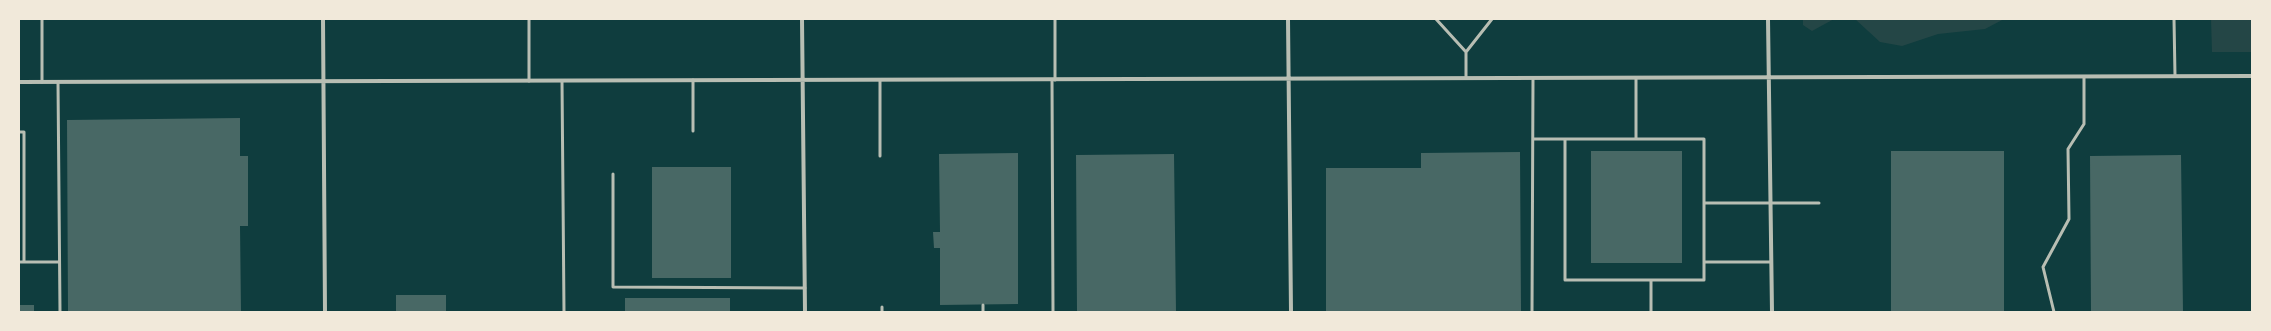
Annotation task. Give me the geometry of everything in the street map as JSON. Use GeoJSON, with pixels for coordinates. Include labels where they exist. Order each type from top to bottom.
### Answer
{"type":"FeatureCollection","features":[{"type":"Feature","properties":{"kind":"street"},"geometry":{"type":"LineString","coordinates":[[323,19],[325,312]]}},
{"type":"Feature","properties":{"kind":"street"},"geometry":{"type":"LineString","coordinates":[[802,19],[805,312]]}},
{"type":"Feature","properties":{"kind":"street"},"geometry":{"type":"LineString","coordinates":[[1288,19],[1291,312]]}},
{"type":"Feature","properties":{"kind":"street"},"geometry":{"type":"LineString","coordinates":[[1768,19],[1772,312]]}},
{"type":"Feature","properties":{"kind":"street"},"geometry":{"type":"LineString","coordinates":[[19,82],[2252,76]]}},
{"type":"Feature","properties":{"kind":"lane"},"geometry":{"type":"LineString","coordinates":[[42,19],[42,82]]}},
{"type":"Feature","properties":{"kind":"lane"},"geometry":{"type":"LineString","coordinates":[[529,19],[529,81]]}},
{"type":"Feature","properties":{"kind":"lane"},"geometry":{"type":"LineString","coordinates":[[1053,312],[1054,80],[1056,19]]}},
{"type":"Feature","properties":{"kind":"lane"},"geometry":{"type":"LineString","coordinates":[[1436,19],[1466,52]]}},
{"type":"Feature","properties":{"kind":"lane"},"geometry":{"type":"LineString","coordinates":[[1466,78],[1466,52],[1492,19]]}},
{"type":"Feature","properties":{"kind":"lane"},"geometry":{"type":"LineString","coordinates":[[2174,19],[2175,76]]}},
{"type":"Feature","properties":{"kind":"lane"},"geometry":{"type":"LineString","coordinates":[[2054,312],[2043,267],[2069,219],[2068,149],[2084,124],[2084,77]]}},
{"type":"Feature","properties":{"kind":"lane"},"geometry":{"type":"LineString","coordinates":[[1532,312],[1534,139],[1533,78]]}},
{"type":"Feature","properties":{"kind":"lane"},"geometry":{"type":"LineString","coordinates":[[1636,78],[1636,139]]}},
{"type":"Feature","properties":{"kind":"lane"},"geometry":{"type":"LineString","coordinates":[[693,80],[693,131]]}},
{"type":"Feature","properties":{"kind":"lane"},"geometry":{"type":"LineString","coordinates":[[880,80],[880,156]]}},
{"type":"Feature","properties":{"kind":"lane"},"geometry":{"type":"LineString","coordinates":[[562,81],[564,312]]}},
{"type":"Feature","properties":{"kind":"lane"},"geometry":{"type":"LineString","coordinates":[[58,82],[60,312]]}},
{"type":"Feature","properties":{"kind":"lane"},"geometry":{"type":"LineString","coordinates":[[19,132],[24,132],[24,262]]}},
{"type":"Feature","properties":{"kind":"lane"},"geometry":{"type":"LineString","coordinates":[[1534,139],[1565,139],[1704,139],[1704,280],[1565,280],[1565,139]]}},
{"type":"Feature","properties":{"kind":"lane"},"geometry":{"type":"LineString","coordinates":[[613,174],[613,287],[804,288]]}},
{"type":"Feature","properties":{"kind":"lane"},"geometry":{"type":"LineString","coordinates":[[1704,203],[1819,203]]}},
{"type":"Feature","properties":{"kind":"lane"},"geometry":{"type":"LineString","coordinates":[[19,262],[59,262]]}},
{"type":"Feature","properties":{"kind":"lane"},"geometry":{"type":"LineString","coordinates":[[1704,262],[1771,262]]}},
{"type":"Feature","properties":{"kind":"lane"},"geometry":{"type":"LineString","coordinates":[[1651,280],[1651,312]]}},
{"type":"Feature","properties":{"kind":"lane"},"geometry":{"type":"LineString","coordinates":[[983,305],[983,312]]}},
{"type":"Feature","properties":{"kind":"shaded area"},"geometry":{"type":"Polygon","coordinates":[[[1803,19],[1834,19],[1812,31],[1803,25],[1803,19]]]}},
{"type":"Feature","properties":{"kind":"shaded area"},"geometry":{"type":"Polygon","coordinates":[[[1855,19],[2004,19],[1985,29],[1938,34],[1902,46],[1880,42],[1855,19]]]}},
{"type":"Feature","properties":{"kind":"shaded area"},"geometry":{"type":"Polygon","coordinates":[[[2211,19],[2252,19],[2252,52],[2212,52],[2211,19]]]}},
{"type":"Feature","properties":{"kind":"building"},"geometry":{"type":"Polygon","coordinates":[[[240,118],[240,156],[248,156],[248,226],[240,226],[241,312],[68,312],[67,120],[240,118]]]}},
{"type":"Feature","properties":{"kind":"building"},"geometry":{"type":"Polygon","coordinates":[[[1591,151],[1682,151],[1682,263],[1591,263],[1591,151]]]}},
{"type":"Feature","properties":{"kind":"building"},"geometry":{"type":"Polygon","coordinates":[[[1891,151],[2004,151],[2004,312],[1891,312],[1891,151]]]}},
{"type":"Feature","properties":{"kind":"building"},"geometry":{"type":"Polygon","coordinates":[[[1520,152],[1521,312],[1326,312],[1326,168],[1421,168],[1421,153],[1520,152]]]}},
{"type":"Feature","properties":{"kind":"building"},"geometry":{"type":"Polygon","coordinates":[[[1018,153],[1018,304],[940,305],[940,248],[934,248],[933,232],[940,232],[939,154],[1018,153]]]}},
{"type":"Feature","properties":{"kind":"building"},"geometry":{"type":"Polygon","coordinates":[[[1174,154],[1176,312],[1077,312],[1076,155],[1174,154]]]}},
{"type":"Feature","properties":{"kind":"building"},"geometry":{"type":"Polygon","coordinates":[[[2181,155],[2183,312],[2091,312],[2090,156],[2181,155]]]}},
{"type":"Feature","properties":{"kind":"building"},"geometry":{"type":"Polygon","coordinates":[[[652,167],[731,167],[731,278],[652,278],[652,167]]]}},
{"type":"Feature","properties":{"kind":"building"},"geometry":{"type":"Polygon","coordinates":[[[396,295],[446,295],[446,312],[396,312],[396,295]]]}},
{"type":"Feature","properties":{"kind":"building"},"geometry":{"type":"Polygon","coordinates":[[[625,298],[730,298],[730,312],[625,312],[625,298]]]}},
{"type":"Feature","properties":{"kind":"building"},"geometry":{"type":"Polygon","coordinates":[[[19,305],[34,305],[34,312],[19,312],[19,305]]]}}]}
